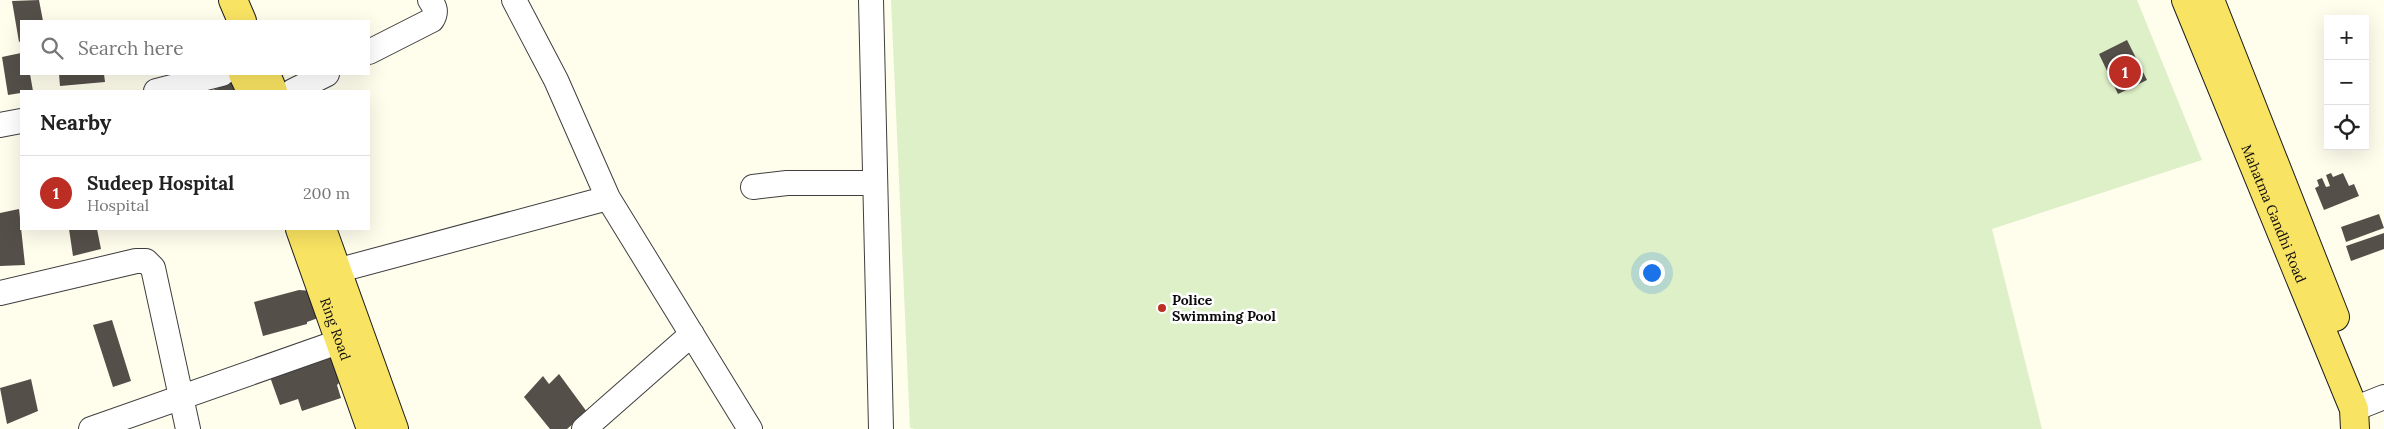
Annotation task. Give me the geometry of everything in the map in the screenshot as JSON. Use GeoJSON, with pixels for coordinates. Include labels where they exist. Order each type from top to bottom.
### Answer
{"type":"FeatureCollection","features":[{"type":"Feature","properties":{"kind":"main road"},"geometry":{"type":"LineString","coordinates":[[213,0],[222,20]]}},
{"type":"Feature","properties":{"kind":"main road"},"geometry":{"type":"LineString","coordinates":[[233,0],[242,20]]}},
{"type":"Feature","properties":{"kind":"main road","name":"Mahatma Gandhi Road"},"geometry":{"type":"LineString","coordinates":[[2186,0],[2366,414]]}},
{"type":"Feature","properties":{"kind":"main road"},"geometry":{"type":"LineString","coordinates":[[2210,0],[2326,292],[2366,414]]}},
{"type":"Feature","properties":{"kind":"main road"},"geometry":{"type":"LineString","coordinates":[[244,75],[251,90]]}},
{"type":"Feature","properties":{"kind":"main road"},"geometry":{"type":"LineString","coordinates":[[266,75],[273,90]]}},
{"type":"Feature","properties":{"kind":"main road","name":"Ring Road"},"geometry":{"type":"LineString","coordinates":[[300,230],[349,338],[371,429]]}},
{"type":"Feature","properties":{"kind":"main road"},"geometry":{"type":"LineString","coordinates":[[322,230],[336,271],[349,338],[394,429]]}},
{"type":"Feature","properties":{"kind":"street"},"geometry":{"type":"LineString","coordinates":[[370,51],[432,20],[436,15],[435,7],[430,0]]}},
{"type":"Feature","properties":{"kind":"street"},"geometry":{"type":"LineString","coordinates":[[514,0],[556,80],[608,198],[750,429]]}},
{"type":"Feature","properties":{"kind":"street"},"geometry":{"type":"LineString","coordinates":[[871,0],[881,429]]}},
{"type":"Feature","properties":{"kind":"street"},"geometry":{"type":"LineString","coordinates":[[160,90],[218,75]]}},
{"type":"Feature","properties":{"kind":"street"},"geometry":{"type":"LineString","coordinates":[[295,90],[325,75]]}},
{"type":"Feature","properties":{"kind":"street"},"geometry":{"type":"LineString","coordinates":[[0,125],[20,121]]}},
{"type":"Feature","properties":{"kind":"street"},"geometry":{"type":"LineString","coordinates":[[753,187],[787,183],[875,183]]}},
{"type":"Feature","properties":{"kind":"street"},"geometry":{"type":"LineString","coordinates":[[336,271],[608,198]]}},
{"type":"Feature","properties":{"kind":"street"},"geometry":{"type":"LineString","coordinates":[[0,293],[136,261],[146,261],[153,268],[188,429]]}},
{"type":"Feature","properties":{"kind":"street"},"geometry":{"type":"LineString","coordinates":[[584,429],[692,334]]}},
{"type":"Feature","properties":{"kind":"street"},"geometry":{"type":"LineString","coordinates":[[90,429],[349,338]]}},
{"type":"Feature","properties":{"kind":"green space"},"geometry":{"type":"Polygon","coordinates":[[[891,0],[2137,0],[2202,160],[1992,229],[2042,429],[915,429],[910,428],[891,0]]]}},
{"type":"Feature","properties":{"kind":"building"},"geometry":{"type":"Polygon","coordinates":[[[39,0],[43,20],[20,20],[19,42],[12,1],[39,0]]]}},
{"type":"Feature","properties":{"kind":"building"},"geometry":{"type":"Polygon","coordinates":[[[2127,40],[2147,80],[2118,94],[2099,54],[2127,40]]]}},
{"type":"Feature","properties":{"kind":"building"},"geometry":{"type":"Polygon","coordinates":[[[20,53],[20,75],[30,75],[33,90],[20,90],[20,93],[8,95],[2,57],[20,53]]]}},
{"type":"Feature","properties":{"kind":"building"},"geometry":{"type":"Polygon","coordinates":[[[59,75],[104,75],[105,82],[60,86],[59,75]]]}},
{"type":"Feature","properties":{"kind":"building"},"geometry":{"type":"Polygon","coordinates":[[[232,82],[236,90],[213,90],[232,82]]]}},
{"type":"Feature","properties":{"kind":"building"},"geometry":{"type":"Polygon","coordinates":[[[2331,173],[2333,177],[2343,173],[2349,186],[2354,184],[2359,196],[2324,210],[2315,188],[2319,186],[2317,180],[2322,178],[2326,187],[2330,186],[2326,175],[2331,173]]]}},
{"type":"Feature","properties":{"kind":"building"},"geometry":{"type":"Polygon","coordinates":[[[19,209],[25,265],[0,266],[0,213],[19,209]]]}},
{"type":"Feature","properties":{"kind":"building"},"geometry":{"type":"Polygon","coordinates":[[[2379,214],[2384,228],[2346,242],[2341,227],[2379,214]]]}},
{"type":"Feature","properties":{"kind":"building"},"geometry":{"type":"Polygon","coordinates":[[[69,230],[97,230],[101,249],[73,256],[69,230]]]}},
{"type":"Feature","properties":{"kind":"building"},"geometry":{"type":"Polygon","coordinates":[[[2384,233],[2384,249],[2351,261],[2346,246],[2384,233]]]}},
{"type":"Feature","properties":{"kind":"building"},"geometry":{"type":"Polygon","coordinates":[[[299,290],[313,291],[318,318],[307,322],[307,324],[263,336],[254,302],[299,290]]]}},
{"type":"Feature","properties":{"kind":"building"},"geometry":{"type":"Polygon","coordinates":[[[112,320],[131,381],[113,387],[93,325],[112,320]]]}},
{"type":"Feature","properties":{"kind":"building"},"geometry":{"type":"Polygon","coordinates":[[[331,357],[339,383],[337,385],[341,398],[302,411],[298,399],[280,405],[270,377],[331,357]]]}},
{"type":"Feature","properties":{"kind":"building"},"geometry":{"type":"Polygon","coordinates":[[[559,374],[587,412],[567,429],[550,429],[524,397],[543,376],[549,384],[559,374]]]}},
{"type":"Feature","properties":{"kind":"building"},"geometry":{"type":"Polygon","coordinates":[[[31,379],[38,411],[7,424],[0,388],[31,379]]]}},
{"type":"Feature","properties":{"kind":"place","name":"Sudeep Hospital"},"geometry":{"type":"Point","coordinates":[2125,72]}},
{"type":"Feature","properties":{"kind":"place","name":"Police Swimming Pool"},"geometry":{"type":"Point","coordinates":[1162,308]}}]}
